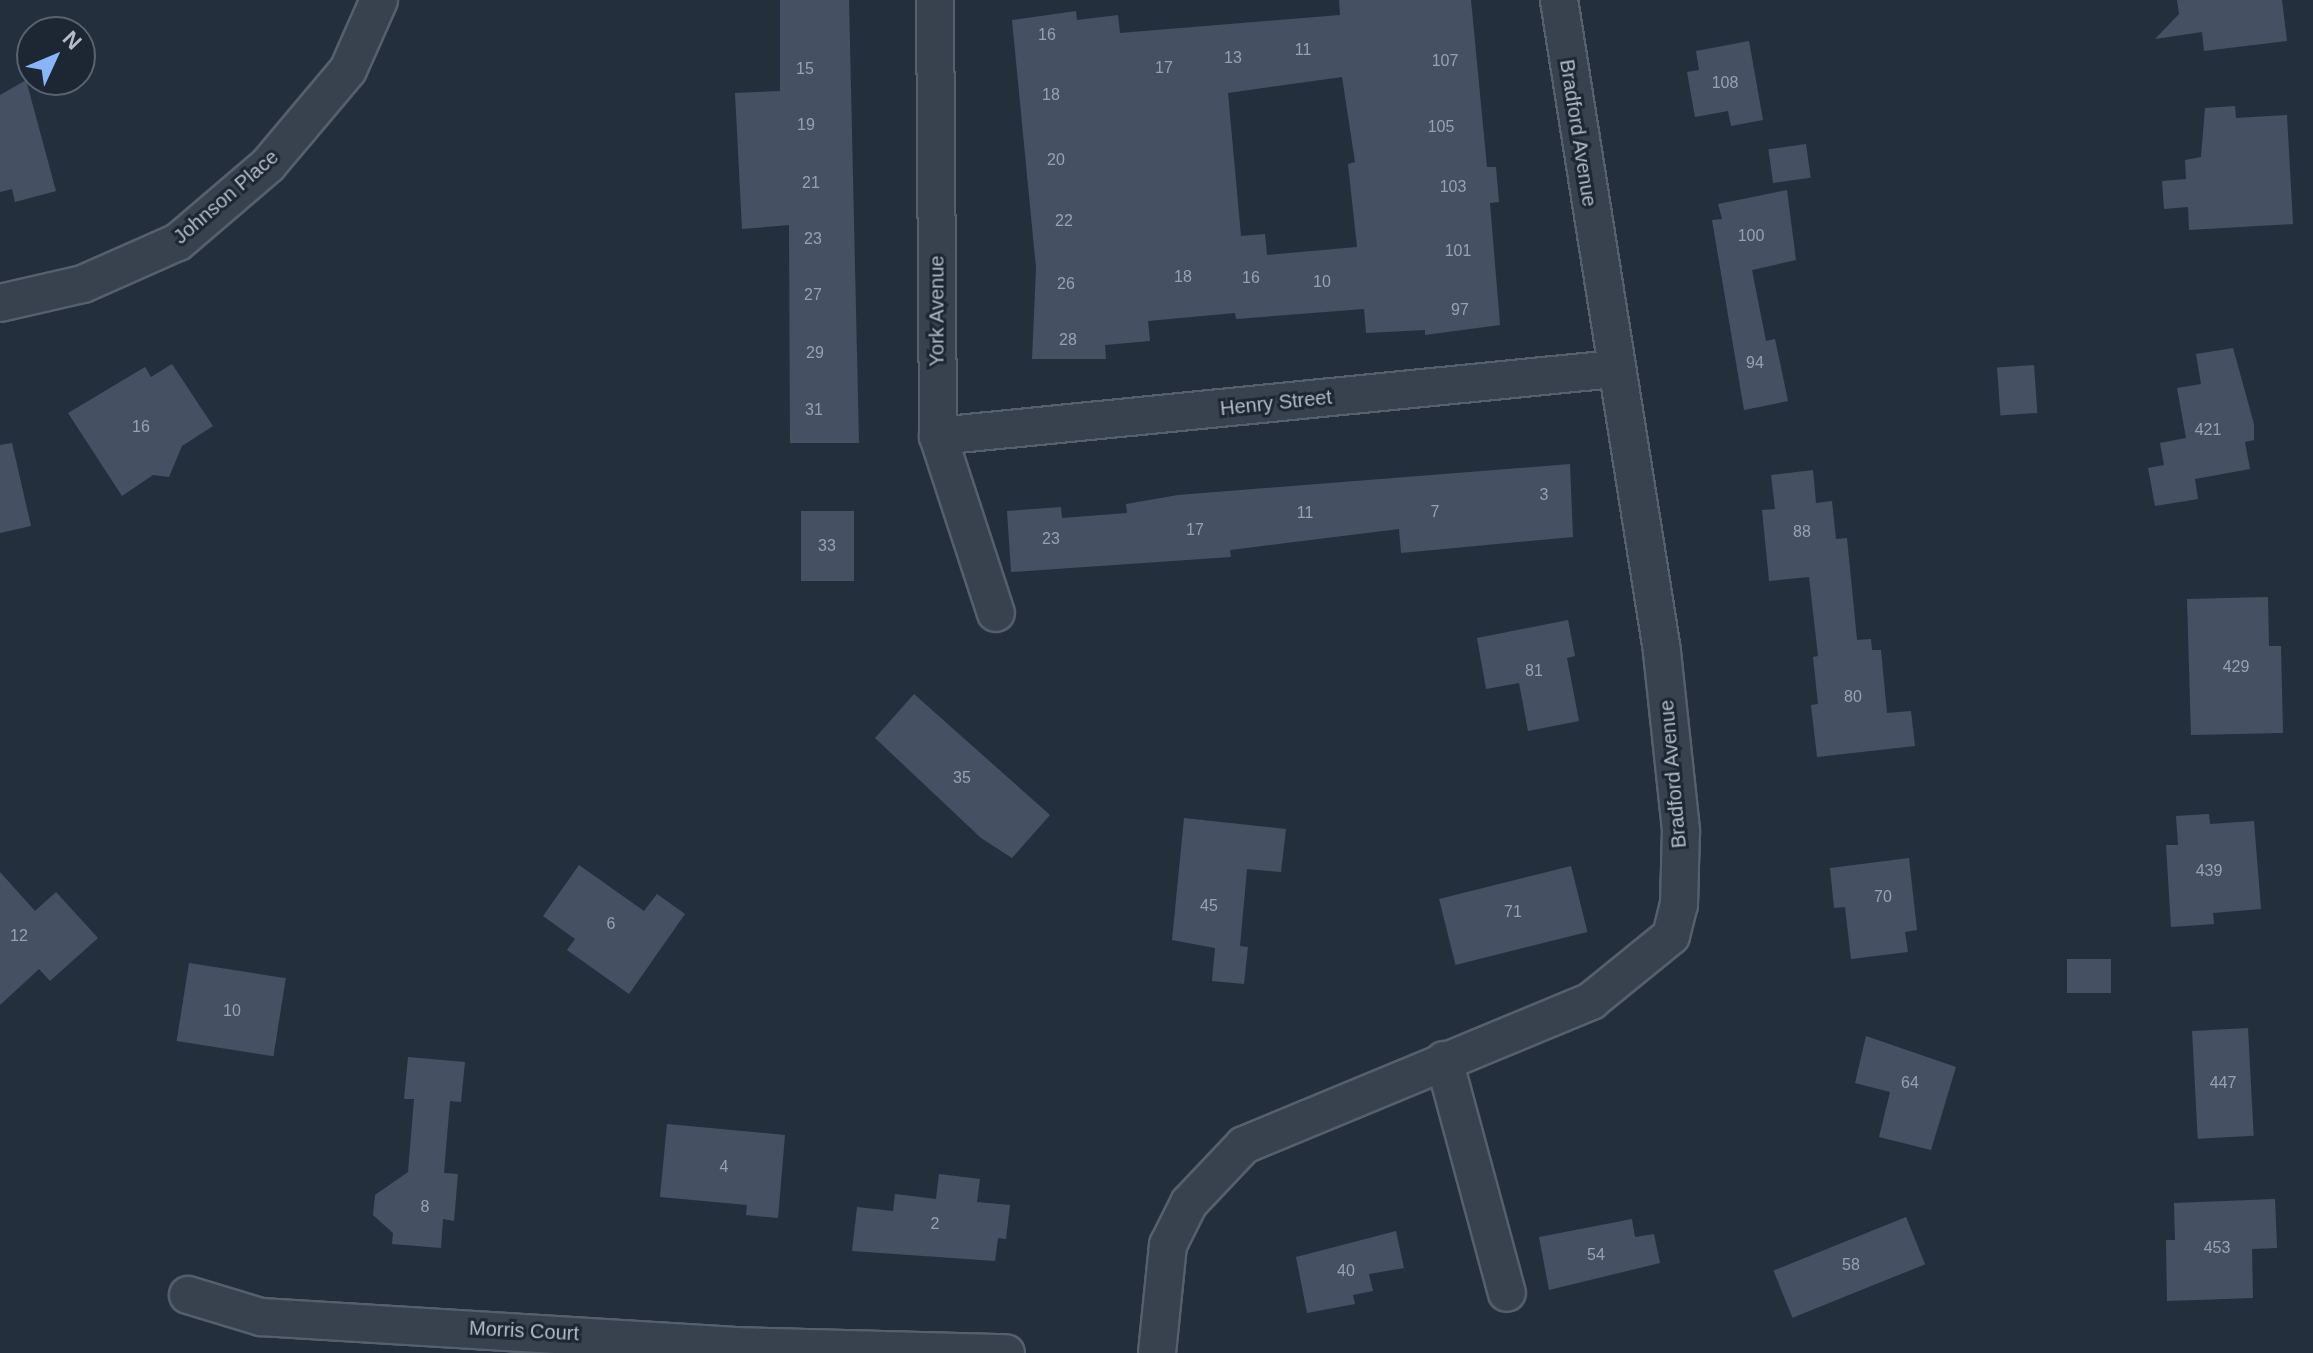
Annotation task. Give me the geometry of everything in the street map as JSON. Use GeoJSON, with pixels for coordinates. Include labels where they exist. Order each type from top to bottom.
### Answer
{"type":"FeatureCollection","features":[{"type":"Feature","properties":{"kind":"street","name":"Johnson Place"},"geometry":{"type":"LineString","coordinates":[[0,303],[83,284],[178,242],[268,165],[348,70],[379,0]]}},
{"type":"Feature","properties":{"kind":"street","name":"York Avenue"},"geometry":{"type":"LineString","coordinates":[[935,0],[938,436],[996,613]]}},
{"type":"Feature","properties":{"kind":"street","name":"Bradford Avenue"},"geometry":{"type":"LineString","coordinates":[[1157,1353],[1168,1245],[1189,1203],[1244,1145],[1591,1001],[1663,946],[1679,905],[1681,830],[1662,651],[1614,369],[1559,0]]}},
{"type":"Feature","properties":{"kind":"street","name":"Henry Street"},"geometry":{"type":"LineString","coordinates":[[938,436],[1614,369]]}},
{"type":"Feature","properties":{"kind":"street"},"geometry":{"type":"LineString","coordinates":[[1444,1060],[1507,1293]]}},
{"type":"Feature","properties":{"kind":"street","name":"Morris Court"},"geometry":{"type":"LineString","coordinates":[[188,1295],[261,1317],[732,1346],[1006,1353]]}},
{"type":"Feature","properties":{"kind":"building"},"geometry":{"type":"Polygon","coordinates":[[[780,0],[849,0],[859,443],[790,443],[789,225],[742,229],[735,93],[780,91],[780,0]]]}},
{"type":"Feature","properties":{"kind":"building"},"geometry":{"type":"Polygon","coordinates":[[[1339,0],[1471,0],[1487,167],[1496,167],[1499,202],[1490,203],[1500,325],[1425,335],[1425,330],[1366,333],[1364,309],[1236,319],[1235,313],[1148,321],[1150,341],[1105,345],[1106,359],[1032,359],[1036,268],[1012,20],[1076,11],[1077,20],[1118,15],[1120,33],[1340,15],[1339,0]],[[1342,77],[1228,93],[1241,236],[1265,234],[1267,255],[1357,247],[1348,164],[1355,162],[1342,77]]]}},
{"type":"Feature","properties":{"kind":"building"},"geometry":{"type":"Polygon","coordinates":[[[2177,0],[2282,0],[2287,41],[2204,51],[2202,32],[2155,39],[2179,14],[2177,0]]]}},
{"type":"Feature","properties":{"kind":"building"},"geometry":{"type":"Polygon","coordinates":[[[1749,41],[1763,120],[1731,126],[1728,111],[1695,117],[1687,72],[1699,70],[1696,51],[1749,41]]]}},
{"type":"Feature","properties":{"kind":"building"},"geometry":{"type":"Polygon","coordinates":[[[16,86],[16,96],[30,96],[56,191],[15,202],[12,189],[0,192],[0,95],[16,86]]]}},
{"type":"Feature","properties":{"kind":"building"},"geometry":{"type":"Polygon","coordinates":[[[2235,106],[2236,118],[2287,115],[2293,224],[2189,230],[2188,207],[2164,209],[2162,181],[2186,179],[2185,160],[2201,157],[2205,108],[2235,106]]]}},
{"type":"Feature","properties":{"kind":"building"},"geometry":{"type":"Polygon","coordinates":[[[1806,144],[1811,178],[1773,183],[1768,149],[1806,144]]]}},
{"type":"Feature","properties":{"kind":"building"},"geometry":{"type":"Polygon","coordinates":[[[1787,190],[1796,260],[1752,270],[1766,341],[1775,339],[1788,401],[1744,410],[1712,220],[1722,219],[1718,204],[1787,190]]]}},
{"type":"Feature","properties":{"kind":"building"},"geometry":{"type":"Polygon","coordinates":[[[2233,348],[2254,424],[2254,440],[2245,442],[2250,469],[2195,479],[2198,499],[2155,506],[2148,468],[2164,465],[2160,443],[2186,438],[2177,388],[2201,384],[2196,354],[2233,348]]]}},
{"type":"Feature","properties":{"kind":"building"},"geometry":{"type":"Polygon","coordinates":[[[172,364],[213,426],[182,446],[169,477],[153,475],[122,496],[68,413],[145,367],[151,377],[172,364]]]}},
{"type":"Feature","properties":{"kind":"building"},"geometry":{"type":"Polygon","coordinates":[[[2034,365],[2037,413],[2000,415],[1997,368],[2034,365]]]}},
{"type":"Feature","properties":{"kind":"building"},"geometry":{"type":"Polygon","coordinates":[[[12,443],[31,526],[0,533],[0,445],[12,443]]]}},
{"type":"Feature","properties":{"kind":"building"},"geometry":{"type":"Polygon","coordinates":[[[1570,464],[1573,537],[1401,553],[1399,529],[1230,550],[1231,557],[1011,572],[1007,511],[1061,507],[1062,518],[1127,513],[1126,504],[1178,495],[1570,464]]]}},
{"type":"Feature","properties":{"kind":"building"},"geometry":{"type":"Polygon","coordinates":[[[1813,470],[1816,503],[1832,501],[1836,539],[1847,538],[1857,640],[1871,639],[1872,650],[1881,650],[1887,713],[1911,711],[1915,746],[1817,757],[1811,705],[1818,704],[1813,657],[1818,656],[1809,577],[1769,581],[1762,510],[1775,509],[1771,475],[1813,470]]]}},
{"type":"Feature","properties":{"kind":"building"},"geometry":{"type":"Polygon","coordinates":[[[801,511],[854,511],[854,581],[801,581],[801,511]]]}},
{"type":"Feature","properties":{"kind":"building"},"geometry":{"type":"Polygon","coordinates":[[[2268,597],[2269,646],[2281,646],[2283,733],[2191,735],[2187,599],[2268,597]]]}},
{"type":"Feature","properties":{"kind":"building"},"geometry":{"type":"Polygon","coordinates":[[[1568,620],[1575,656],[1567,658],[1579,721],[1528,731],[1519,683],[1486,689],[1477,638],[1568,620]]]}},
{"type":"Feature","properties":{"kind":"building"},"geometry":{"type":"Polygon","coordinates":[[[914,694],[1050,815],[1012,858],[981,838],[875,738],[914,694]]]}},
{"type":"Feature","properties":{"kind":"building"},"geometry":{"type":"Polygon","coordinates":[[[2209,814],[2210,824],[2254,821],[2261,909],[2213,913],[2214,924],[2171,927],[2166,845],[2178,845],[2176,816],[2209,814]]]}},
{"type":"Feature","properties":{"kind":"building"},"geometry":{"type":"Polygon","coordinates":[[[1184,818],[1286,829],[1281,872],[1247,869],[1240,946],[1248,947],[1244,984],[1212,981],[1215,948],[1172,940],[1184,818]]]}},
{"type":"Feature","properties":{"kind":"building"},"geometry":{"type":"Polygon","coordinates":[[[1909,858],[1917,930],[1905,932],[1908,952],[1851,959],[1845,907],[1834,908],[1830,868],[1909,858]]]}},
{"type":"Feature","properties":{"kind":"building"},"geometry":{"type":"Polygon","coordinates":[[[579,865],[644,911],[657,894],[685,914],[629,994],[567,950],[575,939],[543,916],[579,865]]]}},
{"type":"Feature","properties":{"kind":"building"},"geometry":{"type":"Polygon","coordinates":[[[1571,866],[1587,932],[1455,965],[1439,899],[1571,866]]]}},
{"type":"Feature","properties":{"kind":"building"},"geometry":{"type":"Polygon","coordinates":[[[0,872],[35,911],[56,892],[98,938],[50,981],[39,969],[0,1005],[0,872]]]}},
{"type":"Feature","properties":{"kind":"building"},"geometry":{"type":"Polygon","coordinates":[[[2067,959],[2111,959],[2111,993],[2067,993],[2067,959]]]}},
{"type":"Feature","properties":{"kind":"building"},"geometry":{"type":"Polygon","coordinates":[[[189,963],[286,978],[273,1056],[177,1041],[189,963]]]}},
{"type":"Feature","properties":{"kind":"building"},"geometry":{"type":"Polygon","coordinates":[[[2248,1028],[2254,1136],[2198,1139],[2192,1031],[2248,1028]]]}},
{"type":"Feature","properties":{"kind":"building"},"geometry":{"type":"Polygon","coordinates":[[[1866,1036],[1956,1067],[1931,1150],[1879,1137],[1890,1092],[1855,1083],[1866,1036]]]}},
{"type":"Feature","properties":{"kind":"building"},"geometry":{"type":"Polygon","coordinates":[[[408,1057],[465,1062],[461,1102],[450,1101],[444,1173],[458,1174],[454,1221],[443,1219],[441,1248],[392,1244],[393,1233],[373,1215],[375,1195],[408,1172],[414,1099],[404,1099],[408,1057]]]}},
{"type":"Feature","properties":{"kind":"building"},"geometry":{"type":"Polygon","coordinates":[[[667,1124],[785,1135],[778,1218],[746,1215],[747,1205],[660,1197],[667,1124]]]}},
{"type":"Feature","properties":{"kind":"building"},"geometry":{"type":"Polygon","coordinates":[[[939,1174],[980,1179],[977,1202],[1010,1205],[1006,1239],[998,1238],[995,1261],[852,1251],[857,1207],[893,1211],[895,1194],[936,1199],[939,1174]]]}},
{"type":"Feature","properties":{"kind":"building"},"geometry":{"type":"Polygon","coordinates":[[[2275,1199],[2277,1248],[2252,1249],[2253,1298],[2167,1301],[2166,1240],[2175,1240],[2174,1203],[2275,1199]]]}},
{"type":"Feature","properties":{"kind":"building"},"geometry":{"type":"Polygon","coordinates":[[[1906,1217],[1925,1264],[1793,1318],[1773,1271],[1906,1217]]]}},
{"type":"Feature","properties":{"kind":"building"},"geometry":{"type":"Polygon","coordinates":[[[1632,1219],[1635,1237],[1654,1234],[1660,1263],[1549,1290],[1539,1237],[1632,1219]]]}},
{"type":"Feature","properties":{"kind":"building"},"geometry":{"type":"Polygon","coordinates":[[[1396,1231],[1404,1268],[1369,1274],[1373,1291],[1353,1295],[1355,1304],[1307,1313],[1296,1257],[1396,1231]]]}}]}
